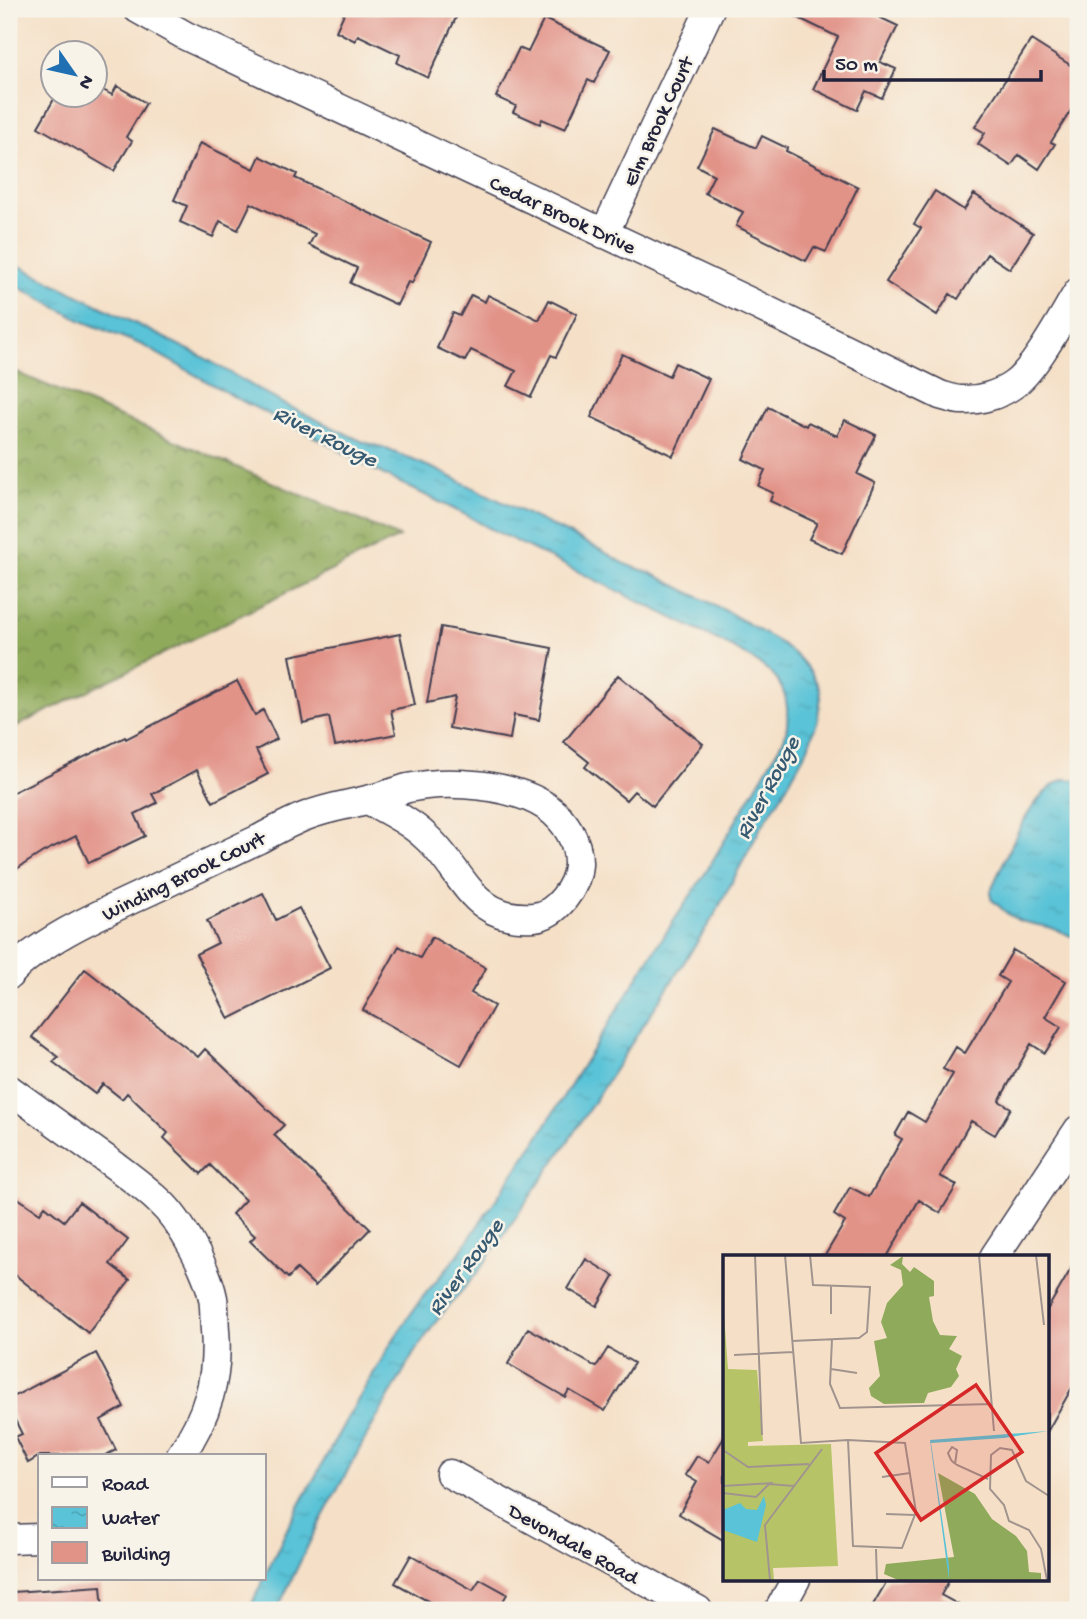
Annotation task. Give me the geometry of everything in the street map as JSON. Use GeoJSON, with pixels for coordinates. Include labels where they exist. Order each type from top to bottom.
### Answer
{"type":"FeatureCollection","features":[{"type":"Feature","properties":{"kind":"street","name":"Cedar Brook Drive"},"geometry":{"type":"LineString","coordinates":[[138,9],[186,36],[750,302],[940,395],[973,400],[994,395],[1013,385],[1027,372],[1078,292]]}},
{"type":"Feature","properties":{"kind":"street","name":"Elm Brook Court"},"geometry":{"type":"LineString","coordinates":[[604,234],[710,9]]}},
{"type":"Feature","properties":{"kind":"street","name":"Winding Brook Court"},"geometry":{"type":"LineString","coordinates":[[9,975],[43,947],[111,910],[306,816],[411,788],[474,786],[512,792],[536,800],[555,812],[572,836],[578,865],[572,887],[559,905],[539,917],[505,916],[486,907],[471,893],[426,836],[368,800]]}},
{"type":"Feature","properties":{"kind":"street"},"geometry":{"type":"LineString","coordinates":[[9,1089],[161,1202],[202,1264],[213,1298],[216,1344],[213,1382],[205,1413],[181,1454]]}},
{"type":"Feature","properties":{"kind":"street"},"geometry":{"type":"LineString","coordinates":[[995,1255],[1078,1130]]}},
{"type":"Feature","properties":{"kind":"street","name":"Devondale Road"},"geometry":{"type":"LineString","coordinates":[[450,1474],[698,1610]]}},
{"type":"Feature","properties":{"kind":"street"},"geometry":{"type":"LineString","coordinates":[[9,1539],[38,1538]]}},
{"type":"Feature","properties":{"kind":"street"},"geometry":{"type":"LineString","coordinates":[[779,1610],[795,1580]]}},
{"type":"Feature","properties":{"kind":"green space"},"geometry":{"type":"Polygon","coordinates":[[[9,369],[399,537],[9,730],[9,369]]]}},
{"type":"Feature","properties":{"kind":"water","name":"River Rouge"},"geometry":{"type":"Polygon","coordinates":[[[9,261],[201,356],[282,403],[361,441],[437,470],[627,565],[651,573],[728,612],[782,644],[811,672],[820,689],[817,722],[807,750],[760,829],[714,916],[571,1137],[478,1272],[441,1315],[414,1353],[314,1533],[277,1610],[249,1610],[263,1580],[266,1580],[266,1574],[289,1525],[345,1422],[393,1340],[421,1299],[458,1255],[535,1142],[706,872],[784,739],[788,719],[785,695],[781,685],[768,670],[730,646],[368,467],[142,345],[82,321],[9,282],[9,261]]]}},
{"type":"Feature","properties":{"kind":"water"},"geometry":{"type":"Polygon","coordinates":[[[1064,779],[1078,780],[1078,939],[1052,928],[1020,921],[991,899],[995,881],[1022,824],[1041,797],[1064,779]]]}},
{"type":"Feature","properties":{"kind":"building"},"geometry":{"type":"Polygon","coordinates":[[[346,9],[460,9],[428,78],[397,63],[400,55],[358,35],[355,41],[336,31],[346,9]]]}},
{"type":"Feature","properties":{"kind":"building"},"geometry":{"type":"Polygon","coordinates":[[[780,9],[862,9],[898,26],[880,62],[896,69],[882,98],[866,91],[857,110],[813,89],[838,37],[780,9]]]}},
{"type":"Feature","properties":{"kind":"building"},"geometry":{"type":"Polygon","coordinates":[[[544,19],[610,50],[594,83],[588,80],[565,129],[542,119],[540,124],[513,112],[516,106],[496,97],[519,48],[528,52],[544,19]]]}},
{"type":"Feature","properties":{"kind":"building"},"geometry":{"type":"Polygon","coordinates":[[[1031,40],[1078,70],[1078,99],[1051,142],[1055,144],[1039,169],[1019,155],[1011,166],[978,144],[985,133],[975,127],[1031,40]]]}},
{"type":"Feature","properties":{"kind":"building"},"geometry":{"type":"Polygon","coordinates":[[[117,86],[146,103],[126,137],[132,141],[114,171],[38,127],[49,108],[108,108],[108,93],[112,95],[117,86]]]}},
{"type":"Feature","properties":{"kind":"building"},"geometry":{"type":"Polygon","coordinates":[[[715,129],[756,148],[762,136],[858,187],[826,252],[814,247],[806,261],[736,226],[743,212],[705,193],[714,175],[697,166],[715,129]]]}},
{"type":"Feature","properties":{"kind":"building"},"geometry":{"type":"Polygon","coordinates":[[[200,143],[254,169],[260,156],[297,174],[295,178],[431,242],[412,283],[408,282],[397,305],[350,283],[357,268],[309,245],[315,234],[251,203],[238,230],[220,221],[213,237],[180,222],[187,206],[174,200],[200,143]]]}},
{"type":"Feature","properties":{"kind":"building"},"geometry":{"type":"Polygon","coordinates":[[[935,191],[964,210],[974,194],[1033,233],[1010,269],[987,254],[958,299],[950,294],[937,315],[886,282],[921,228],[914,224],[935,191]]]}},
{"type":"Feature","properties":{"kind":"building"},"geometry":{"type":"Polygon","coordinates":[[[471,295],[485,302],[488,295],[539,320],[549,300],[577,314],[556,357],[551,355],[531,397],[508,386],[516,371],[471,350],[465,361],[437,348],[453,313],[460,316],[471,295]]]}},
{"type":"Feature","properties":{"kind":"building"},"geometry":{"type":"Polygon","coordinates":[[[622,354],[669,376],[675,363],[709,379],[673,456],[591,417],[622,354]]]}},
{"type":"Feature","properties":{"kind":"building"},"geometry":{"type":"Polygon","coordinates":[[[768,407],[806,426],[808,422],[837,436],[845,420],[876,435],[857,474],[875,483],[842,554],[809,539],[817,523],[770,501],[773,493],[758,486],[765,470],[743,459],[768,407]]]}},
{"type":"Feature","properties":{"kind":"building"},"geometry":{"type":"Polygon","coordinates":[[[441,627],[552,648],[539,720],[514,715],[510,739],[449,728],[455,697],[427,703],[441,627]]]}},
{"type":"Feature","properties":{"kind":"building"},"geometry":{"type":"Polygon","coordinates":[[[400,634],[415,705],[391,710],[396,734],[335,746],[329,717],[303,723],[290,656],[400,634]]]}},
{"type":"Feature","properties":{"kind":"building"},"geometry":{"type":"Polygon","coordinates":[[[618,675],[703,744],[653,806],[634,791],[626,800],[585,767],[589,762],[564,742],[618,675]]]}},
{"type":"Feature","properties":{"kind":"building"},"geometry":{"type":"Polygon","coordinates":[[[237,681],[255,715],[263,710],[277,739],[256,750],[268,774],[213,802],[197,770],[152,794],[157,803],[135,814],[145,836],[89,863],[76,836],[43,852],[9,874],[9,794],[125,737],[126,739],[237,681]]]}},
{"type":"Feature","properties":{"kind":"building"},"geometry":{"type":"Polygon","coordinates":[[[263,893],[276,920],[299,908],[330,968],[229,1019],[196,954],[218,943],[207,921],[263,893]]]}},
{"type":"Feature","properties":{"kind":"building"},"geometry":{"type":"Polygon","coordinates":[[[432,937],[486,968],[471,993],[494,1006],[461,1065],[363,1010],[399,946],[420,958],[432,937]]]}},
{"type":"Feature","properties":{"kind":"building"},"geometry":{"type":"Polygon","coordinates":[[[1013,950],[1066,981],[1045,1017],[1061,1027],[1045,1053],[1031,1044],[999,1101],[1011,1108],[995,1135],[971,1121],[940,1176],[957,1185],[940,1213],[919,1200],[888,1255],[825,1255],[845,1222],[834,1215],[850,1187],[869,1197],[902,1139],[895,1135],[908,1112],[925,1122],[953,1074],[943,1069],[956,1047],[965,1053],[1008,982],[998,976],[1013,950]]]}},
{"type":"Feature","properties":{"kind":"building"},"geometry":{"type":"Polygon","coordinates":[[[85,969],[198,1057],[205,1049],[284,1125],[274,1135],[370,1229],[315,1286],[297,1269],[288,1278],[250,1241],[255,1236],[232,1214],[245,1200],[210,1165],[201,1174],[164,1138],[168,1133],[127,1093],[122,1099],[103,1084],[95,1094],[53,1062],[58,1057],[32,1037],[85,969]]]}},
{"type":"Feature","properties":{"kind":"building"},"geometry":{"type":"Polygon","coordinates":[[[9,1192],[40,1213],[45,1206],[64,1221],[79,1202],[128,1240],[110,1264],[130,1280],[88,1333],[9,1270],[9,1192]]]}},
{"type":"Feature","properties":{"kind":"building"},"geometry":{"type":"Polygon","coordinates":[[[1078,1257],[1078,1377],[1048,1430],[1048,1308],[1078,1257]]]}},
{"type":"Feature","properties":{"kind":"building"},"geometry":{"type":"Polygon","coordinates":[[[586,1259],[614,1276],[597,1306],[568,1289],[586,1259]]]}},
{"type":"Feature","properties":{"kind":"building"},"geometry":{"type":"Polygon","coordinates":[[[528,1328],[596,1367],[608,1348],[634,1363],[605,1411],[569,1390],[565,1397],[508,1364],[528,1328]]]}},
{"type":"Feature","properties":{"kind":"building"},"geometry":{"type":"Polygon","coordinates":[[[96,1353],[124,1407],[101,1420],[116,1450],[108,1454],[38,1454],[38,1457],[28,1463],[15,1437],[22,1434],[9,1408],[9,1399],[96,1353]]]}},
{"type":"Feature","properties":{"kind":"building"},"geometry":{"type":"Polygon","coordinates":[[[723,1439],[723,1540],[679,1514],[697,1482],[685,1475],[697,1456],[709,1462],[723,1439]]]}},
{"type":"Feature","properties":{"kind":"building"},"geometry":{"type":"Polygon","coordinates":[[[411,1555],[473,1590],[480,1579],[507,1594],[501,1605],[510,1610],[444,1610],[395,1583],[411,1555]]]}},
{"type":"Feature","properties":{"kind":"building"},"geometry":{"type":"Polygon","coordinates":[[[887,1580],[949,1580],[941,1595],[968,1610],[870,1610],[887,1580]]]}},
{"type":"Feature","properties":{"kind":"building"},"geometry":{"type":"Polygon","coordinates":[[[101,1586],[103,1610],[14,1610],[13,1592],[101,1586]]]}}]}
